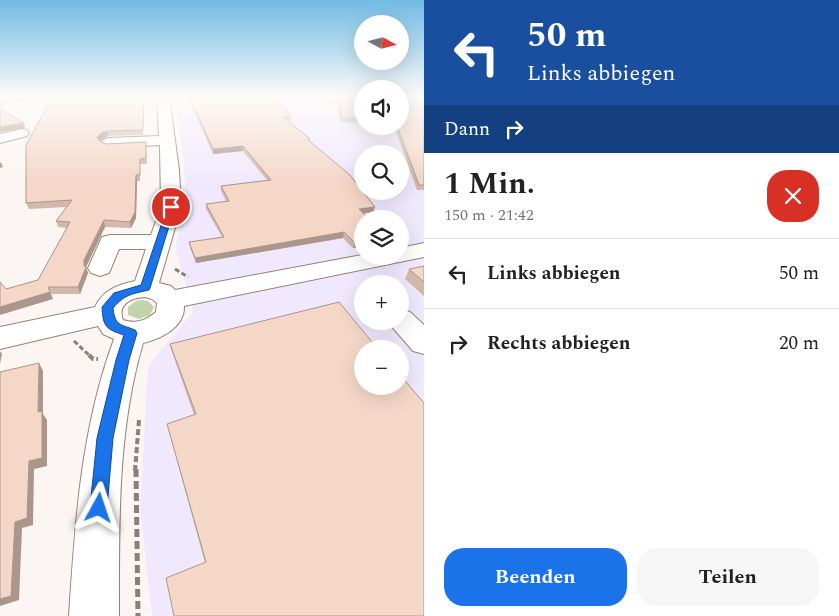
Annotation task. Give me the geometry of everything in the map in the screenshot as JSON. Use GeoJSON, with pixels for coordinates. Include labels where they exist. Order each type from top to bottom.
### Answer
{"type":"FeatureCollection","features":[{"type":"Feature","properties":{"kind":"street"},"geometry":{"type":"LineString","coordinates":[[145,288],[171,207],[166,125]]}},
{"type":"Feature","properties":{"kind":"street"},"geometry":{"type":"LineString","coordinates":[[0,139],[22,133]]}},
{"type":"Feature","properties":{"kind":"street"},"geometry":{"type":"LineString","coordinates":[[108,143],[168,140]]}},
{"type":"Feature","properties":{"kind":"street"},"geometry":{"type":"LineString","coordinates":[[100,268],[110,242],[160,242]]}},
{"type":"Feature","properties":{"kind":"street"},"geometry":{"type":"LineString","coordinates":[[409,253],[424,250]]}},
{"type":"Feature","properties":{"kind":"street"},"geometry":{"type":"LineString","coordinates":[[170,300],[354,265]]}},
{"type":"Feature","properties":{"kind":"street"},"geometry":{"type":"LineString","coordinates":[[349,266],[358,275]]}},
{"type":"Feature","properties":{"kind":"street"},"geometry":{"type":"LineString","coordinates":[[0,338],[119,324],[155,329],[170,316],[172,308],[170,300],[163,293],[145,288],[135,289],[118,295],[108,307],[119,324],[122,360],[105,438],[97,526],[94,616]]}},
{"type":"Feature","properties":{"kind":"street"},"geometry":{"type":"LineString","coordinates":[[409,328],[424,343]]}},
{"type":"Feature","properties":{"kind":"path"},"geometry":{"type":"LineString","coordinates":[[138,616],[135,477],[140,410]]}},
{"type":"Feature","properties":{"kind":"shaded area"},"geometry":{"type":"Polygon","coordinates":[[[178,125],[354,125],[354,135],[409,135],[409,125],[424,125],[424,616],[152,616],[140,508],[148,366],[193,312],[175,247],[186,209],[184,161],[178,125]]]}},
{"type":"Feature","properties":{"kind":"green space"},"geometry":{"type":"Polygon","coordinates":[[[136,301],[148,301],[154,307],[150,315],[139,319],[128,315],[128,307],[136,301]]]}},
{"type":"Feature","properties":{"kind":"building"},"geometry":{"type":"Polygon","coordinates":[[[37,125],[143,125],[143,130],[107,131],[101,133],[97,138],[107,144],[146,142],[146,158],[140,159],[140,175],[136,175],[135,212],[130,222],[104,220],[84,260],[84,266],[86,267],[78,287],[48,287],[50,292],[0,307],[0,282],[6,289],[38,280],[70,222],[56,221],[72,200],[26,203],[26,145],[37,125]]]}},
{"type":"Feature","properties":{"kind":"building"},"geometry":{"type":"Polygon","coordinates":[[[202,125],[293,125],[310,139],[307,139],[354,180],[354,200],[370,200],[375,207],[354,210],[354,242],[344,232],[195,258],[189,242],[224,237],[206,204],[229,201],[221,186],[271,180],[243,146],[213,149],[202,125]]]}},
{"type":"Feature","properties":{"kind":"building"},"geometry":{"type":"Polygon","coordinates":[[[409,125],[424,125],[424,185],[419,185],[409,158],[409,145],[404,145],[400,135],[409,135],[409,125]]]}},
{"type":"Feature","properties":{"kind":"building"},"geometry":{"type":"Polygon","coordinates":[[[424,266],[424,282],[409,269],[424,266]]]}},
{"type":"Feature","properties":{"kind":"building"},"geometry":{"type":"Polygon","coordinates":[[[339,302],[354,320],[354,330],[362,330],[371,340],[354,340],[354,395],[409,395],[409,386],[424,403],[424,616],[174,616],[166,578],[206,562],[167,424],[196,414],[170,344],[339,302]]]}},
{"type":"Feature","properties":{"kind":"building"},"geometry":{"type":"Polygon","coordinates":[[[39,363],[38,412],[42,411],[42,458],[29,461],[27,518],[15,522],[11,596],[0,599],[0,372],[39,363]]]}},
{"type":"Feature","properties":{"kind":"route"},"geometry":{"type":"LineString","coordinates":[[99,508],[105,438],[122,360],[131,333],[113,327],[107,314],[108,307],[118,295],[126,291],[145,288],[171,207]]}}]}
